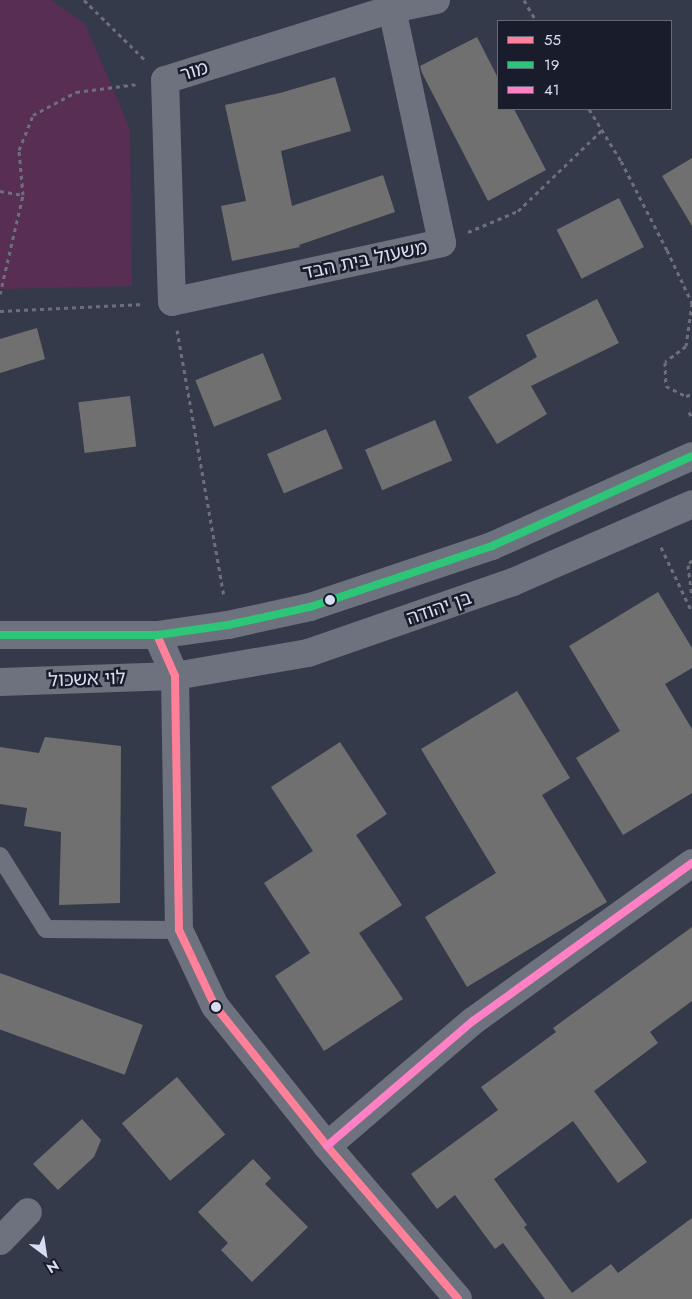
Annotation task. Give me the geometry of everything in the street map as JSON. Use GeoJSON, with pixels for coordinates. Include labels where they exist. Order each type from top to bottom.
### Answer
{"type":"FeatureCollection","features":[{"type":"Feature","properties":{"kind":"street","name":"מור"},"geometry":{"type":"LineString","coordinates":[[172,302],[165,80],[392,10],[436,0]]}},
{"type":"Feature","properties":{"kind":"street","name":"משעול בית הבד"},"geometry":{"type":"LineString","coordinates":[[172,302],[442,243],[392,10]]}},
{"type":"Feature","properties":{"kind":"street"},"geometry":{"type":"LineString","coordinates":[[0,635],[157,635],[228,624],[310,606],[492,546],[692,456]]}},
{"type":"Feature","properties":{"kind":"street","name":"בן יהודה"},"geometry":{"type":"LineString","coordinates":[[175,676],[308,653],[513,582],[692,504]]}},
{"type":"Feature","properties":{"kind":"street"},"geometry":{"type":"LineString","coordinates":[[157,635],[175,676],[179,930],[215,1006],[327,1146],[458,1299]]}},
{"type":"Feature","properties":{"kind":"street","name":"לוי אשכול"},"geometry":{"type":"LineString","coordinates":[[0,682],[175,676]]}},
{"type":"Feature","properties":{"kind":"street"},"geometry":{"type":"LineString","coordinates":[[327,1146],[473,1021],[692,862]]}},
{"type":"Feature","properties":{"kind":"street"},"geometry":{"type":"LineString","coordinates":[[0,1241],[28,1212]]}},
{"type":"Feature","properties":{"kind":"lane"},"geometry":{"type":"LineString","coordinates":[[0,856],[46,929],[179,930]]}},
{"type":"Feature","properties":{"kind":"path"},"geometry":{"type":"LineString","coordinates":[[84,0],[165,80]]}},
{"type":"Feature","properties":{"kind":"path"},"geometry":{"type":"LineString","coordinates":[[524,0],[535,20]]}},
{"type":"Feature","properties":{"kind":"path"},"geometry":{"type":"LineString","coordinates":[[0,294],[23,195],[19,150],[33,115],[76,92],[165,80]]}},
{"type":"Feature","properties":{"kind":"path"},"geometry":{"type":"LineString","coordinates":[[590,110],[663,242],[692,304],[686,346]]}},
{"type":"Feature","properties":{"kind":"path"},"geometry":{"type":"LineString","coordinates":[[442,243],[518,211],[602,130]]}},
{"type":"Feature","properties":{"kind":"path"},"geometry":{"type":"LineString","coordinates":[[0,191],[23,195]]}},
{"type":"Feature","properties":{"kind":"path"},"geometry":{"type":"LineString","coordinates":[[0,311],[172,302],[228,624]]}},
{"type":"Feature","properties":{"kind":"path"},"geometry":{"type":"LineString","coordinates":[[692,343],[665,362],[666,386],[686,396],[692,394]]}},
{"type":"Feature","properties":{"kind":"path"},"geometry":{"type":"LineString","coordinates":[[689,412],[692,418]]}},
{"type":"Feature","properties":{"kind":"path"},"geometry":{"type":"LineString","coordinates":[[649,523],[692,612]]}},
{"type":"Feature","properties":{"kind":"path"},"geometry":{"type":"LineString","coordinates":[[692,560],[688,566],[692,597]]}},
{"type":"Feature","properties":{"kind":"shaded area"},"geometry":{"type":"Polygon","coordinates":[[[0,0],[51,0],[85,24],[130,129],[132,286],[0,289],[0,0]]]}},
{"type":"Feature","properties":{"kind":"building"},"geometry":{"type":"Polygon","coordinates":[[[477,37],[497,76],[497,110],[515,110],[546,170],[488,201],[420,66],[477,37]]]}},
{"type":"Feature","properties":{"kind":"building"},"geometry":{"type":"Polygon","coordinates":[[[335,77],[351,131],[281,151],[292,206],[383,175],[395,212],[299,245],[300,247],[232,261],[221,206],[246,201],[225,105],[280,93],[335,77]]]}},
{"type":"Feature","properties":{"kind":"building"},"geometry":{"type":"Polygon","coordinates":[[[692,158],[692,226],[662,176],[692,158]]]}},
{"type":"Feature","properties":{"kind":"building"},"geometry":{"type":"Polygon","coordinates":[[[619,198],[644,247],[582,279],[557,230],[619,198]]]}},
{"type":"Feature","properties":{"kind":"building"},"geometry":{"type":"Polygon","coordinates":[[[597,299],[619,343],[531,386],[547,414],[497,444],[468,397],[537,357],[526,335],[597,299]]]}},
{"type":"Feature","properties":{"kind":"building"},"geometry":{"type":"Polygon","coordinates":[[[37,328],[45,359],[0,373],[0,339],[37,328]]]}},
{"type":"Feature","properties":{"kind":"building"},"geometry":{"type":"Polygon","coordinates":[[[263,353],[282,399],[214,427],[195,380],[263,353]]]}},
{"type":"Feature","properties":{"kind":"building"},"geometry":{"type":"Polygon","coordinates":[[[130,396],[136,447],[85,453],[78,402],[130,396]]]}},
{"type":"Feature","properties":{"kind":"building"},"geometry":{"type":"Polygon","coordinates":[[[435,420],[452,461],[382,490],[365,450],[435,420]]]}},
{"type":"Feature","properties":{"kind":"building"},"geometry":{"type":"Polygon","coordinates":[[[326,429],[343,469],[284,494],[267,454],[326,429]]]}},
{"type":"Feature","properties":{"kind":"building"},"geometry":{"type":"Polygon","coordinates":[[[658,592],[692,648],[692,668],[665,684],[692,729],[692,793],[623,835],[576,758],[620,731],[569,646],[658,592]]]}},
{"type":"Feature","properties":{"kind":"building"},"geometry":{"type":"Polygon","coordinates":[[[517,691],[570,778],[542,795],[607,902],[467,987],[425,917],[496,873],[421,749],[517,691]]]}},
{"type":"Feature","properties":{"kind":"building"},"geometry":{"type":"Polygon","coordinates":[[[45,737],[121,746],[120,903],[59,905],[61,832],[24,826],[27,808],[0,804],[0,747],[39,753],[45,737]]]}},
{"type":"Feature","properties":{"kind":"building"},"geometry":{"type":"Polygon","coordinates":[[[340,742],[387,814],[356,835],[402,905],[359,933],[403,999],[324,1051],[275,976],[310,953],[264,883],[313,851],[271,787],[340,742]]]}},
{"type":"Feature","properties":{"kind":"building"},"geometry":{"type":"Polygon","coordinates":[[[692,927],[692,1001],[650,1032],[658,1043],[594,1091],[647,1162],[618,1183],[573,1121],[494,1179],[527,1225],[524,1227],[572,1293],[611,1264],[618,1273],[692,1218],[692,1299],[545,1299],[503,1243],[495,1249],[455,1195],[437,1209],[411,1174],[498,1110],[481,1087],[556,1032],[553,1028],[692,927]]]}},
{"type":"Feature","properties":{"kind":"building"},"geometry":{"type":"Polygon","coordinates":[[[0,973],[143,1025],[125,1075],[0,1029],[0,973]]]}},
{"type":"Feature","properties":{"kind":"building"},"geometry":{"type":"Polygon","coordinates":[[[177,1077],[225,1134],[170,1181],[122,1123],[177,1077]]]}},
{"type":"Feature","properties":{"kind":"building"},"geometry":{"type":"Polygon","coordinates":[[[82,1119],[101,1140],[94,1157],[58,1190],[33,1164],[82,1119]]]}},
{"type":"Feature","properties":{"kind":"building"},"geometry":{"type":"Polygon","coordinates":[[[253,1159],[271,1178],[265,1184],[308,1227],[252,1282],[221,1250],[228,1243],[198,1212],[253,1159]]]}},
{"type":"Feature","properties":{"kind":"transit line","name":"19"},"geometry":{"type":"LineString","coordinates":[[0,635],[157,635],[228,625],[310,607],[492,546],[692,456]]}},
{"type":"Feature","properties":{"kind":"transit line","name":"55"},"geometry":{"type":"LineString","coordinates":[[157,635],[175,676],[179,930],[215,1006],[327,1146],[458,1299]]}},
{"type":"Feature","properties":{"kind":"transit line","name":"41"},"geometry":{"type":"LineString","coordinates":[[327,1146],[473,1021],[692,863]]}}]}
